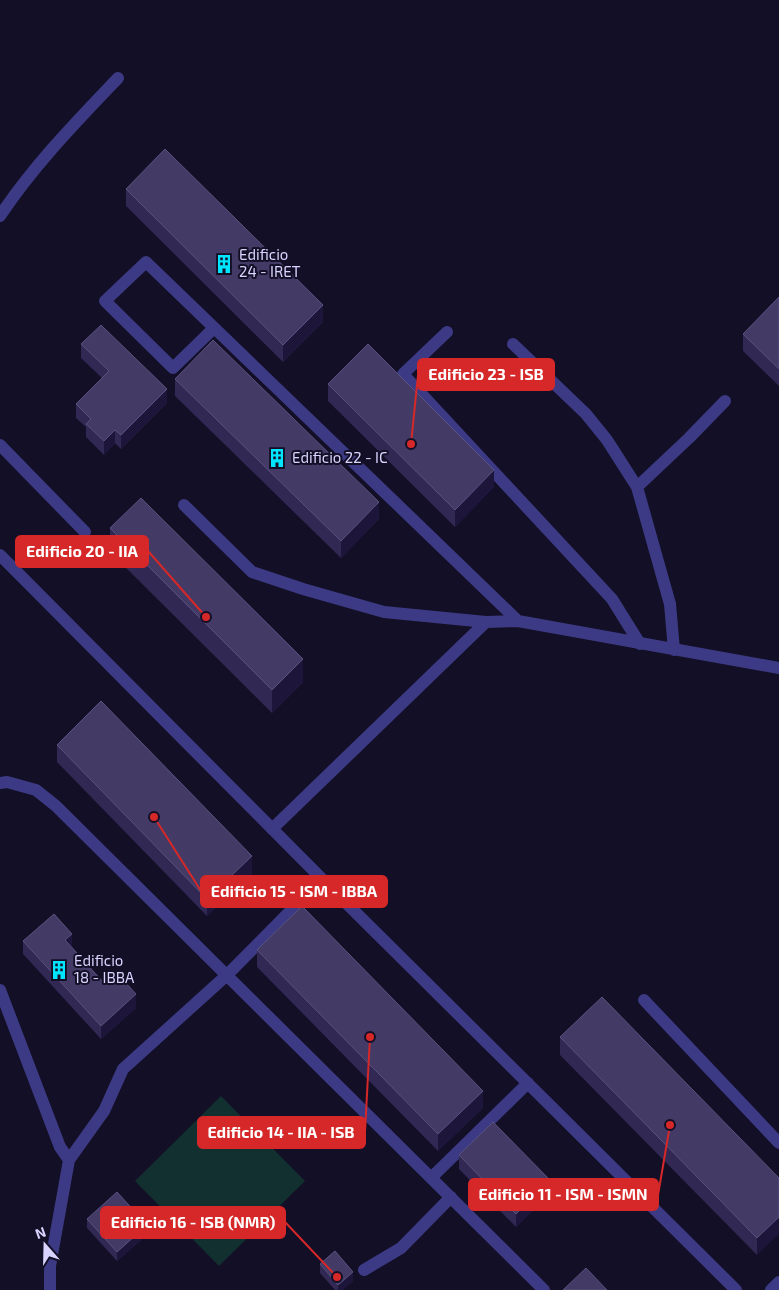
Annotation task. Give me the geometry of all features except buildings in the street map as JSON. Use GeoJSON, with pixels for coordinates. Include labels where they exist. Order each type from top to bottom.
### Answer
{"type":"FeatureCollection","features":[{"type":"Feature","properties":{"kind":"lane"},"geometry":{"type":"LineString","coordinates":[[0,216],[15,193],[45,156],[118,78]]}},
{"type":"Feature","properties":{"kind":"lane"},"geometry":{"type":"LineString","coordinates":[[214,328],[173,368],[105,301],[146,262],[518,621]]}},
{"type":"Feature","properties":{"kind":"lane"},"geometry":{"type":"LineString","coordinates":[[447,332],[403,374],[612,599],[640,644]]}},
{"type":"Feature","properties":{"kind":"lane"},"geometry":{"type":"LineString","coordinates":[[512,344],[586,414],[607,440],[637,487],[670,604],[674,650]]}},
{"type":"Feature","properties":{"kind":"lane"},"geometry":{"type":"LineString","coordinates":[[637,487],[725,401]]}},
{"type":"Feature","properties":{"kind":"lane"},"geometry":{"type":"LineString","coordinates":[[0,445],[85,532]]}},
{"type":"Feature","properties":{"kind":"lane"},"geometry":{"type":"LineString","coordinates":[[184,505],[252,572],[303,590],[384,612],[486,622],[518,621],[779,668]]}},
{"type":"Feature","properties":{"kind":"lane"},"geometry":{"type":"LineString","coordinates":[[0,555],[322,879],[736,1290]]}},
{"type":"Feature","properties":{"kind":"lane"},"geometry":{"type":"LineString","coordinates":[[272,829],[486,622]]}},
{"type":"Feature","properties":{"kind":"lane"},"geometry":{"type":"LineString","coordinates":[[0,783],[7,782],[36,790],[56,806],[544,1290]]}},
{"type":"Feature","properties":{"kind":"lane"},"geometry":{"type":"LineString","coordinates":[[50,1290],[50,1266],[69,1160],[104,1111],[123,1069],[227,975],[322,879]]}},
{"type":"Feature","properties":{"kind":"lane"},"geometry":{"type":"LineString","coordinates":[[0,990],[60,1147],[69,1160]]}},
{"type":"Feature","properties":{"kind":"lane"},"geometry":{"type":"LineString","coordinates":[[644,1000],[779,1142]]}},
{"type":"Feature","properties":{"kind":"lane"},"geometry":{"type":"LineString","coordinates":[[431,1178],[528,1083]]}},
{"type":"Feature","properties":{"kind":"lane"},"geometry":{"type":"LineString","coordinates":[[364,1270],[401,1248],[450,1197]]}},
{"type":"Feature","properties":{"kind":"lane"},"geometry":{"type":"LineString","coordinates":[[770,1290],[779,1282]]}},
{"type":"Feature","properties":{"kind":"green space"},"geometry":{"type":"Polygon","coordinates":[[[221,1096],[305,1181],[219,1266],[135,1181],[221,1096]]]}},
{"type":"Feature","properties":{"kind":"place","name":"Edificio 24 - IRET"},"geometry":{"type":"Point","coordinates":[224,264]}},
{"type":"Feature","properties":{"kind":"place","name":"Edificio 23 - ISB"},"geometry":{"type":"Point","coordinates":[411,444]}},
{"type":"Feature","properties":{"kind":"place","name":"Edificio 22 - IC"},"geometry":{"type":"Point","coordinates":[277,458]}},
{"type":"Feature","properties":{"kind":"place","name":"Edificio 20 - IIA"},"geometry":{"type":"Point","coordinates":[206,617]}},
{"type":"Feature","properties":{"kind":"place","name":"Edificio 15 - ISM - IBBA"},"geometry":{"type":"Point","coordinates":[154,817]}},
{"type":"Feature","properties":{"kind":"place","name":"Edificio 18 - IBBA"},"geometry":{"type":"Point","coordinates":[59,970]}},
{"type":"Feature","properties":{"kind":"place","name":"Edificio 14 - IIA - ISB"},"geometry":{"type":"Point","coordinates":[370,1037]}},
{"type":"Feature","properties":{"kind":"place","name":"Edificio 11 - ISM - ISMN"},"geometry":{"type":"Point","coordinates":[670,1125]}},
{"type":"Feature","properties":{"kind":"place","name":"Edificio 16 - ISB (NMR)"},"geometry":{"type":"Point","coordinates":[337,1277]}}]}
